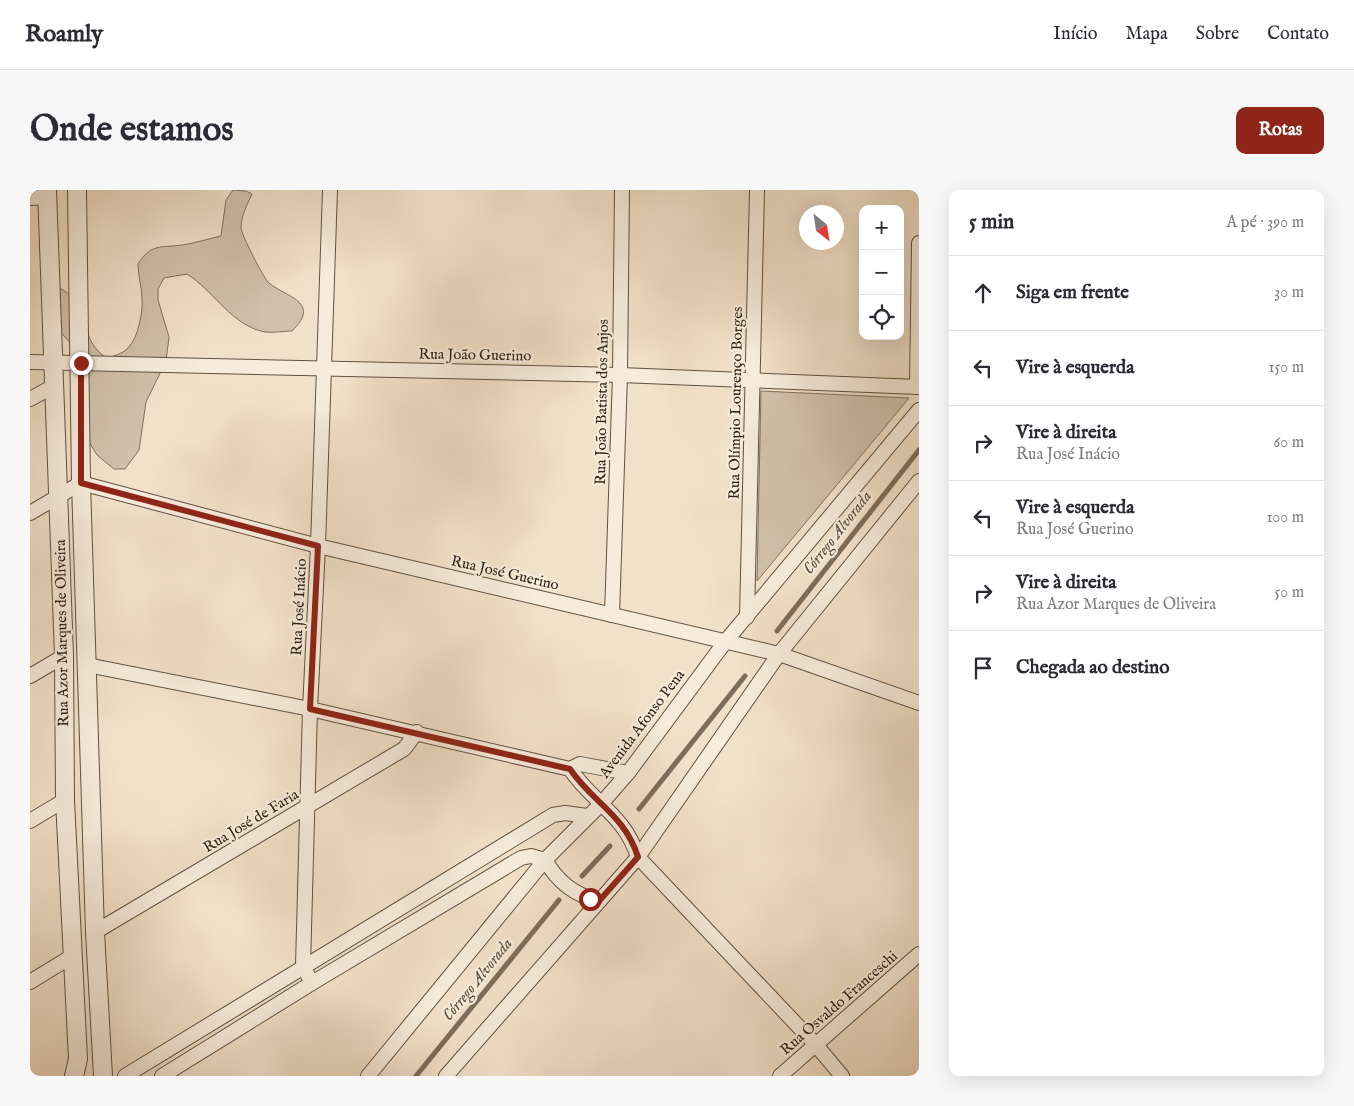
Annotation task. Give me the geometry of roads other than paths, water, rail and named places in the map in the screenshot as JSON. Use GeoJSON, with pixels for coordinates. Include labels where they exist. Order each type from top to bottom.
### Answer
{"type":"FeatureCollection","features":[{"type":"Feature","properties":{"kind":"street","name":"Rua Azor Marques de Oliveira"},"geometry":{"type":"LineString","coordinates":[[77,190],[81,363],[81,483],[95,932],[103,1076]]}},
{"type":"Feature","properties":{"kind":"street","name":"Rua José Inácio"},"geometry":{"type":"LineString","coordinates":[[303,966],[310,709],[318,546],[330,190]]}},
{"type":"Feature","properties":{"kind":"street","name":"Rua João Batista dos Anjos"},"geometry":{"type":"LineString","coordinates":[[612,615],[620,375],[622,190]]}},
{"type":"Feature","properties":{"kind":"street","name":"Rua Olímpio Lourenço Borges"},"geometry":{"type":"LineString","coordinates":[[748,617],[757,190]]}},
{"type":"Feature","properties":{"kind":"street","name":"Rua Azor Marques de Oliveira"},"geometry":{"type":"LineString","coordinates":[[41,195],[53,362],[64,656],[64,800],[80,1076]]}},
{"type":"Feature","properties":{"kind":"street"},"geometry":{"type":"LineString","coordinates":[[918,387],[919,243]]}},
{"type":"Feature","properties":{"kind":"street","name":"Rua João Guerino"},"geometry":{"type":"LineString","coordinates":[[30,362],[620,375],[918,387]]}},
{"type":"Feature","properties":{"kind":"street"},"geometry":{"type":"LineString","coordinates":[[30,399],[70,375],[81,363]]}},
{"type":"Feature","properties":{"kind":"street","name":"Avenida Afonso Pena"},"geometry":{"type":"LineString","coordinates":[[368,1076],[546,860],[587,816],[601,804],[628,773],[724,642],[748,617],[919,410]]}},
{"type":"Feature","properties":{"kind":"street"},"geometry":{"type":"LineString","coordinates":[[446,1076],[638,857],[780,654],[919,481]]}},
{"type":"Feature","properties":{"kind":"street"},"geometry":{"type":"LineString","coordinates":[[30,513],[81,483]]}},
{"type":"Feature","properties":{"kind":"street","name":"Rua José Guerino"},"geometry":{"type":"LineString","coordinates":[[81,483],[318,546],[780,654],[919,703]]}},
{"type":"Feature","properties":{"kind":"street"},"geometry":{"type":"LineString","coordinates":[[30,676],[64,656]]}},
{"type":"Feature","properties":{"kind":"street"},"geometry":{"type":"LineString","coordinates":[[87,665],[417,732],[570,769],[580,764],[628,773]]}},
{"type":"Feature","properties":{"kind":"street","name":"Rua José de Faria"},"geometry":{"type":"LineString","coordinates":[[95,932],[404,749],[417,732]]}},
{"type":"Feature","properties":{"kind":"street"},"geometry":{"type":"LineString","coordinates":[[570,769],[576,779],[625,828],[638,857],[816,1045],[842,1076]]}},
{"type":"Feature","properties":{"kind":"street"},"geometry":{"type":"LineString","coordinates":[[30,821],[64,800]]}},
{"type":"Feature","properties":{"kind":"street"},"geometry":{"type":"LineString","coordinates":[[125,1076],[553,815],[565,813],[587,816]]}},
{"type":"Feature","properties":{"kind":"street"},"geometry":{"type":"LineString","coordinates":[[162,1076],[312,983],[521,858],[532,856],[546,860],[552,872],[572,890],[599,901]]}},
{"type":"Feature","properties":{"kind":"street","name":"Rua Osvaldo Franceschi"},"geometry":{"type":"LineString","coordinates":[[780,1076],[919,954]]}},
{"type":"Feature","properties":{"kind":"street"},"geometry":{"type":"LineString","coordinates":[[30,982],[74,955]]}},
{"type":"Feature","properties":{"kind":"street"},"geometry":{"type":"LineString","coordinates":[[303,966],[312,983]]}},
{"type":"Feature","properties":{"kind":"waterway","name":"Córrego Alvorada"},"geometry":{"type":"LineString","coordinates":[[777,631],[919,450]]}},
{"type":"Feature","properties":{"kind":"waterway","name":"Córrego Alvorada"},"geometry":{"type":"LineString","coordinates":[[639,809],[745,676]]}},
{"type":"Feature","properties":{"kind":"waterway","name":"Córrego Alvorada"},"geometry":{"type":"LineString","coordinates":[[582,876],[610,846]]}},
{"type":"Feature","properties":{"kind":"waterway","name":"Córrego Alvorada"},"geometry":{"type":"LineString","coordinates":[[416,1076],[559,900]]}}]}
